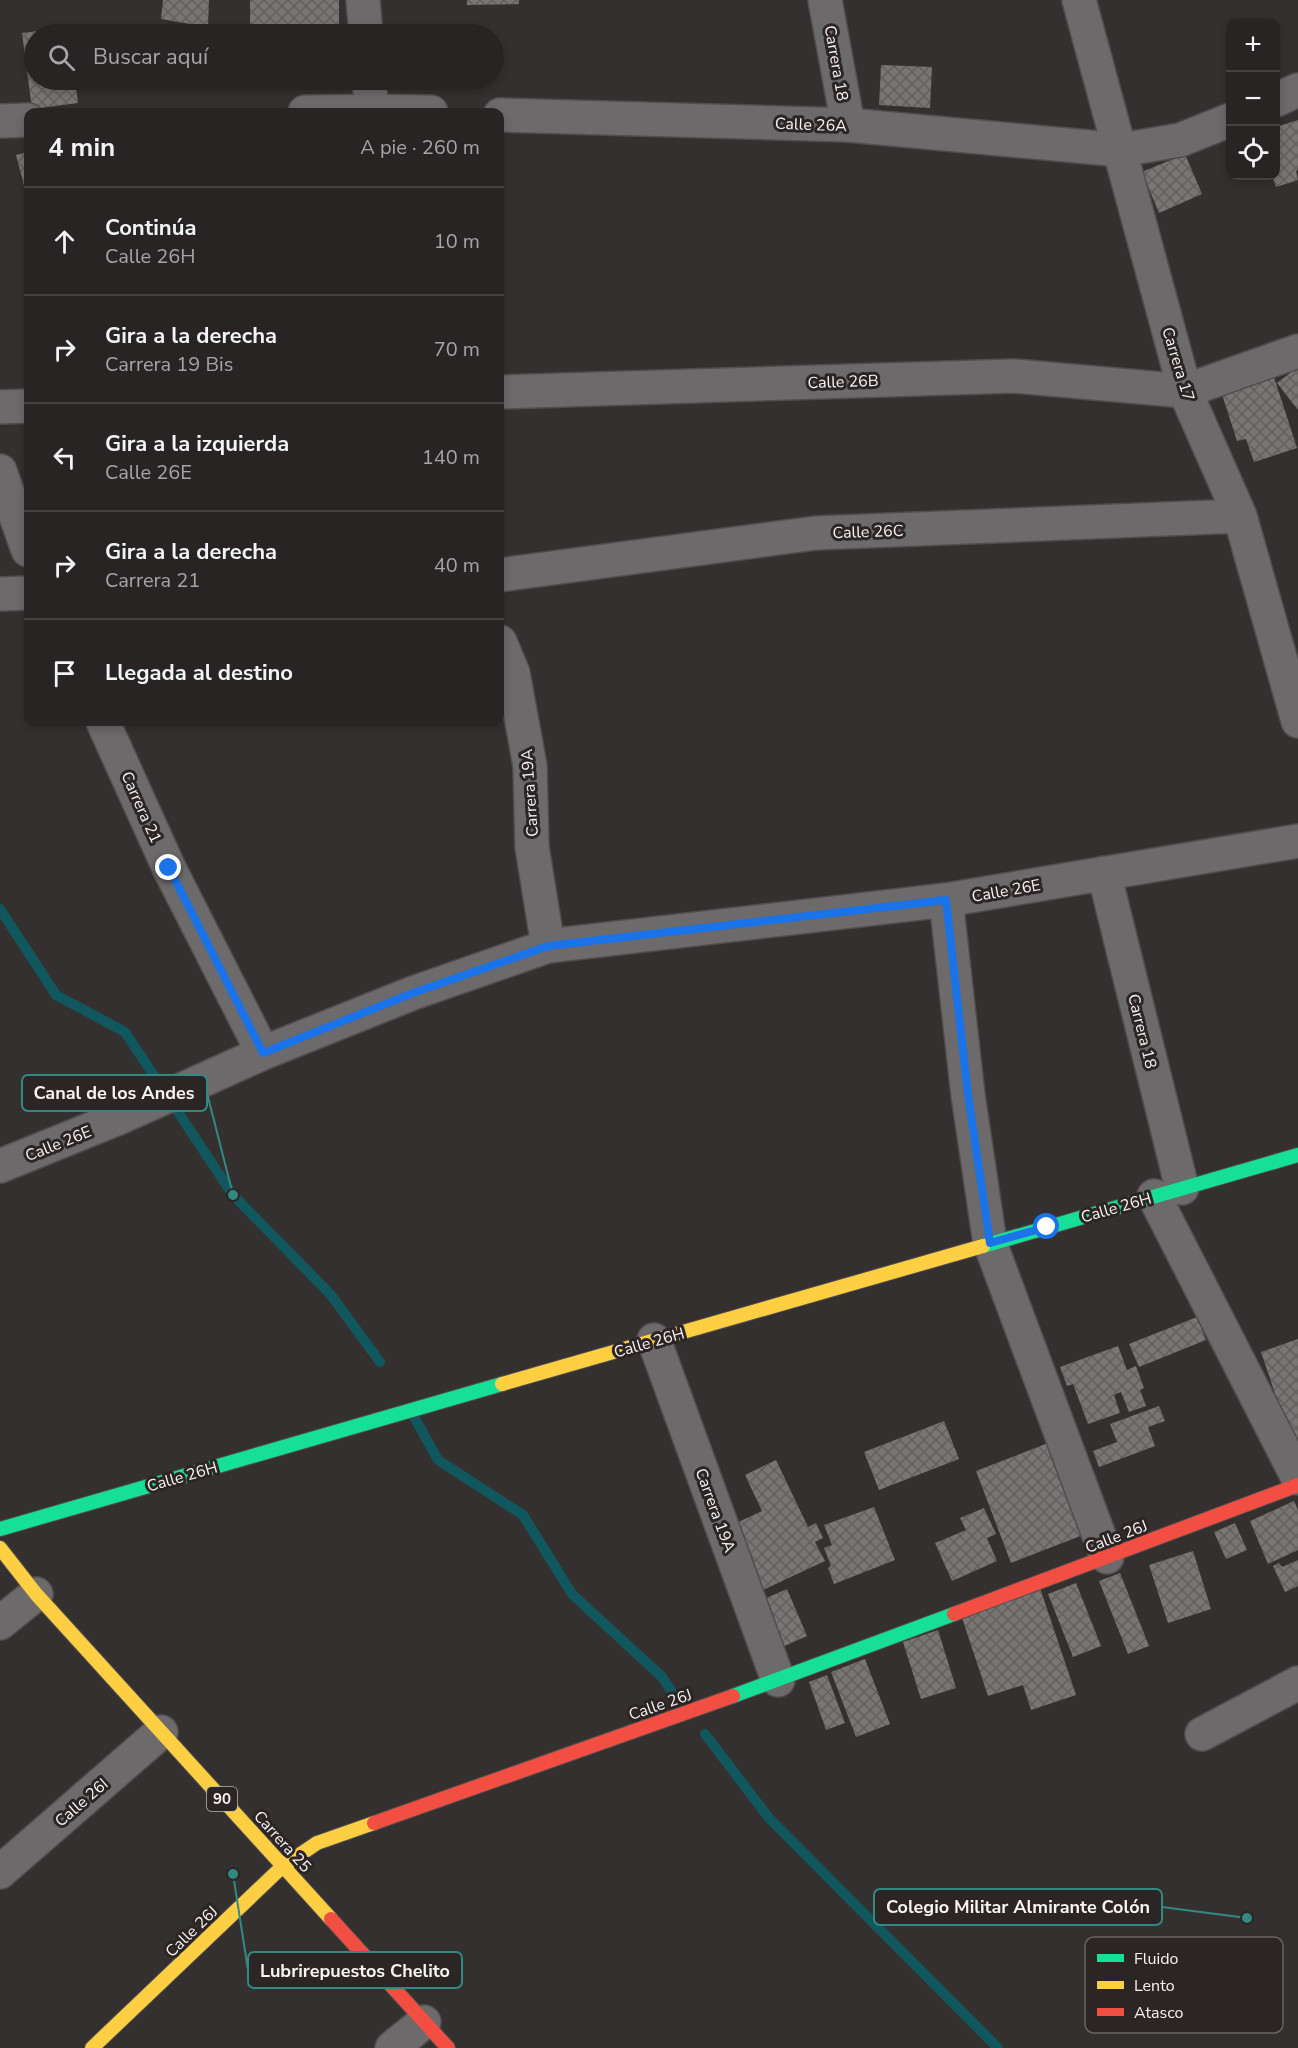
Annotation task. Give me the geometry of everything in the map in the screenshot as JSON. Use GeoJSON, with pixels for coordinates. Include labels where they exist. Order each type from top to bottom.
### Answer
{"type":"FeatureCollection","features":[{"type":"Feature","properties":{"kind":"street"},"geometry":{"type":"LineString","coordinates":[[363,0],[365,24]]}},
{"type":"Feature","properties":{"kind":"street","name":"Carrera 18"},"geometry":{"type":"LineString","coordinates":[[825,0],[848,125]]}},
{"type":"Feature","properties":{"kind":"street","name":"Carrera 17"},"geometry":{"type":"LineString","coordinates":[[1079,0],[1185,391],[1240,516],[1285,634],[1298,721]]}},
{"type":"Feature","properties":{"kind":"street"},"geometry":{"type":"LineString","coordinates":[[1280,98],[1298,90]]}},
{"type":"Feature","properties":{"kind":"street"},"geometry":{"type":"LineString","coordinates":[[329,108],[371,101],[409,108]]}},
{"type":"Feature","properties":{"kind":"street","name":"Calle 26A"},"geometry":{"type":"LineString","coordinates":[[504,115],[848,125],[1120,150],[1180,140],[1226,122]]}},
{"type":"Feature","properties":{"kind":"street"},"geometry":{"type":"LineString","coordinates":[[0,121],[24,120]]}},
{"type":"Feature","properties":{"kind":"street"},"geometry":{"type":"LineString","coordinates":[[1185,391],[1298,351]]}},
{"type":"Feature","properties":{"kind":"street","name":"Calle 26B"},"geometry":{"type":"LineString","coordinates":[[504,392],[1014,376],[1185,391]]}},
{"type":"Feature","properties":{"kind":"street"},"geometry":{"type":"LineString","coordinates":[[0,406],[24,406]]}},
{"type":"Feature","properties":{"kind":"street"},"geometry":{"type":"LineString","coordinates":[[0,471],[24,539]]}},
{"type":"Feature","properties":{"kind":"street","name":"Calle 26C"},"geometry":{"type":"LineString","coordinates":[[504,574],[816,533],[1240,516]]}},
{"type":"Feature","properties":{"kind":"street"},"geometry":{"type":"LineString","coordinates":[[0,594],[24,593]]}},
{"type":"Feature","properties":{"kind":"street","name":"Carrera 19A"},"geometry":{"type":"LineString","coordinates":[[504,652],[513,673],[530,766],[532,847],[548,946]]}},
{"type":"Feature","properties":{"kind":"street","name":"Carrera 21"},"geometry":{"type":"LineString","coordinates":[[105,726],[169,868],[263,1053]]}},
{"type":"Feature","properties":{"kind":"street","name":"Calle 26E"},"geometry":{"type":"LineString","coordinates":[[0,1166],[121,1117],[263,1053],[413,993],[548,946],[946,900],[1298,841]]}},
{"type":"Feature","properties":{"kind":"street","name":"Carrera 18"},"geometry":{"type":"LineString","coordinates":[[1104,873],[1168,1192],[1298,1478]]}},
{"type":"Feature","properties":{"kind":"street"},"geometry":{"type":"LineString","coordinates":[[946,900],[968,1095],[990,1243],[1107,1557]]}},
{"type":"Feature","properties":{"kind":"street","name":"Calle 26H"},"geometry":{"type":"LineString","coordinates":[[0,1528],[1298,1155]]}},
{"type":"Feature","properties":{"kind":"street","name":"Carrera 19A"},"geometry":{"type":"LineString","coordinates":[[654,1340],[778,1680]]}},
{"type":"Feature","properties":{"kind":"street","name":"Calle 26J"},"geometry":{"type":"LineString","coordinates":[[92,2048],[283,1866],[317,1843],[778,1680],[1298,1485]]}},
{"type":"Feature","properties":{"kind":"street","name":"Carrera 25"},"geometry":{"type":"LineString","coordinates":[[0,1548],[36,1594],[448,2048]]}},
{"type":"Feature","properties":{"kind":"street"},"geometry":{"type":"LineString","coordinates":[[0,1623],[36,1594]]}},
{"type":"Feature","properties":{"kind":"street"},"geometry":{"type":"LineString","coordinates":[[1202,1734],[1298,1683]]}},
{"type":"Feature","properties":{"kind":"street","name":"Calle 26I"},"geometry":{"type":"LineString","coordinates":[[0,1872],[161,1732]]}},
{"type":"Feature","properties":{"kind":"street"},"geometry":{"type":"LineString","coordinates":[[392,2048],[424,2022]]}},
{"type":"Feature","properties":{"kind":"building"},"geometry":{"type":"Polygon","coordinates":[[[163,0],[209,0],[208,24],[190,24],[161,19],[163,0]]]}},
{"type":"Feature","properties":{"kind":"building"},"geometry":{"type":"Polygon","coordinates":[[[250,0],[339,0],[339,24],[250,24],[250,0]]]}},
{"type":"Feature","properties":{"kind":"building"},"geometry":{"type":"Polygon","coordinates":[[[467,0],[519,0],[519,4],[467,5],[467,0]]]}},
{"type":"Feature","properties":{"kind":"building"},"geometry":{"type":"Polygon","coordinates":[[[881,65],[932,67],[930,108],[879,105],[881,65]]]}},
{"type":"Feature","properties":{"kind":"building"},"geometry":{"type":"Polygon","coordinates":[[[30,90],[76,90],[78,103],[32,108],[30,90]]]}},
{"type":"Feature","properties":{"kind":"building"},"geometry":{"type":"Polygon","coordinates":[[[1298,120],[1298,170],[1296,171],[1298,180],[1276,187],[1273,180],[1280,180],[1280,126],[1298,120]]]}},
{"type":"Feature","properties":{"kind":"building"},"geometry":{"type":"Polygon","coordinates":[[[24,153],[24,186],[16,155],[24,153]]]}},
{"type":"Feature","properties":{"kind":"building"},"geometry":{"type":"Polygon","coordinates":[[[1185,154],[1202,194],[1159,213],[1142,172],[1185,154]]]}},
{"type":"Feature","properties":{"kind":"building"},"geometry":{"type":"Polygon","coordinates":[[[1298,367],[1298,410],[1277,383],[1298,367]]]}},
{"type":"Feature","properties":{"kind":"building"},"geometry":{"type":"Polygon","coordinates":[[[1272,371],[1297,448],[1254,462],[1246,439],[1237,441],[1220,388],[1272,371]]]}},
{"type":"Feature","properties":{"kind":"building"},"geometry":{"type":"Polygon","coordinates":[[[1197,1317],[1206,1340],[1139,1367],[1129,1344],[1197,1317]]]}},
{"type":"Feature","properties":{"kind":"building"},"geometry":{"type":"Polygon","coordinates":[[[1298,1339],[1298,1449],[1294,1450],[1261,1352],[1298,1339]]]}},
{"type":"Feature","properties":{"kind":"building"},"geometry":{"type":"Polygon","coordinates":[[[1118,1346],[1127,1370],[1136,1366],[1144,1388],[1140,1390],[1146,1406],[1129,1412],[1121,1392],[1114,1395],[1120,1413],[1088,1424],[1073,1384],[1067,1386],[1060,1367],[1118,1346]]]}},
{"type":"Feature","properties":{"kind":"building"},"geometry":{"type":"Polygon","coordinates":[[[1159,1406],[1165,1421],[1148,1427],[1155,1446],[1099,1467],[1093,1451],[1117,1442],[1110,1424],[1159,1406]]]}},
{"type":"Feature","properties":{"kind":"building"},"geometry":{"type":"Polygon","coordinates":[[[944,1421],[959,1459],[879,1490],[864,1452],[944,1421]]]}},
{"type":"Feature","properties":{"kind":"building"},"geometry":{"type":"Polygon","coordinates":[[[1048,1443],[1083,1535],[1011,1563],[976,1471],[1048,1443]]]}},
{"type":"Feature","properties":{"kind":"building"},"geometry":{"type":"Polygon","coordinates":[[[776,1460],[808,1527],[816,1523],[823,1538],[815,1542],[825,1561],[763,1590],[732,1525],[762,1511],[745,1475],[776,1460]]]}},
{"type":"Feature","properties":{"kind":"building"},"geometry":{"type":"Polygon","coordinates":[[[1294,1501],[1298,1510],[1298,1550],[1268,1564],[1250,1521],[1294,1501]]]}},
{"type":"Feature","properties":{"kind":"building"},"geometry":{"type":"Polygon","coordinates":[[[874,1507],[895,1560],[834,1584],[828,1568],[831,1566],[824,1548],[832,1545],[824,1525],[874,1507]]]}},
{"type":"Feature","properties":{"kind":"building"},"geometry":{"type":"Polygon","coordinates":[[[984,1508],[996,1534],[987,1538],[997,1561],[952,1581],[935,1543],[966,1530],[960,1518],[984,1508]]]}},
{"type":"Feature","properties":{"kind":"building"},"geometry":{"type":"Polygon","coordinates":[[[1235,1523],[1247,1550],[1226,1559],[1214,1532],[1235,1523]]]}},
{"type":"Feature","properties":{"kind":"building"},"geometry":{"type":"Polygon","coordinates":[[[1193,1551],[1211,1609],[1168,1623],[1149,1565],[1193,1551]]]}},
{"type":"Feature","properties":{"kind":"building"},"geometry":{"type":"Polygon","coordinates":[[[1298,1560],[1298,1586],[1285,1592],[1273,1566],[1279,1563],[1282,1567],[1298,1560]]]}},
{"type":"Feature","properties":{"kind":"building"},"geometry":{"type":"Polygon","coordinates":[[[1120,1573],[1149,1646],[1128,1654],[1099,1581],[1120,1573]]]}},
{"type":"Feature","properties":{"kind":"building"},"geometry":{"type":"Polygon","coordinates":[[[1076,1583],[1101,1646],[1073,1657],[1048,1594],[1076,1583]]]}},
{"type":"Feature","properties":{"kind":"building"},"geometry":{"type":"Polygon","coordinates":[[[1040,1588],[1076,1695],[1031,1710],[1023,1685],[988,1696],[961,1615],[1040,1588]]]}},
{"type":"Feature","properties":{"kind":"building"},"geometry":{"type":"Polygon","coordinates":[[[787,1589],[807,1636],[780,1648],[760,1601],[787,1589]]]}},
{"type":"Feature","properties":{"kind":"building"},"geometry":{"type":"Polygon","coordinates":[[[938,1630],[956,1688],[921,1699],[903,1642],[938,1630]]]}},
{"type":"Feature","properties":{"kind":"building"},"geometry":{"type":"Polygon","coordinates":[[[865,1659],[890,1724],[856,1737],[831,1672],[865,1659]]]}},
{"type":"Feature","properties":{"kind":"building"},"geometry":{"type":"Polygon","coordinates":[[[827,1675],[845,1723],[826,1730],[809,1682],[827,1675]]]}},
{"type":"Feature","properties":{"kind":"waterway"},"geometry":{"type":"LineString","coordinates":[[0,909],[56,995],[125,1032],[233,1195],[331,1295],[380,1362]]}},
{"type":"Feature","properties":{"kind":"waterway"},"geometry":{"type":"LineString","coordinates":[[412,1413],[438,1460],[523,1515],[572,1594],[661,1676],[671,1690]]}},
{"type":"Feature","properties":{"kind":"waterway"},"geometry":{"type":"LineString","coordinates":[[705,1734],[769,1818],[998,2048]]}},
{"type":"Feature","properties":{"kind":"traffic: fast"},"geometry":{"type":"LineString","coordinates":[[983,1246],[1298,1155]]}},
{"type":"Feature","properties":{"kind":"traffic: fast"},"geometry":{"type":"LineString","coordinates":[[0,1529],[502,1384]]}},
{"type":"Feature","properties":{"kind":"traffic: fast"},"geometry":{"type":"LineString","coordinates":[[733,1696],[954,1614]]}},
{"type":"Feature","properties":{"kind":"traffic: slow"},"geometry":{"type":"LineString","coordinates":[[502,1384],[983,1246]]}},
{"type":"Feature","properties":{"kind":"traffic: slow"},"geometry":{"type":"LineString","coordinates":[[0,1548],[36,1594],[331,1919]]}},
{"type":"Feature","properties":{"kind":"traffic: slow"},"geometry":{"type":"LineString","coordinates":[[92,2048],[283,1866],[317,1843],[374,1823]]}},
{"type":"Feature","properties":{"kind":"traffic: jam"},"geometry":{"type":"LineString","coordinates":[[954,1614],[1298,1485]]}},
{"type":"Feature","properties":{"kind":"traffic: jam"},"geometry":{"type":"LineString","coordinates":[[374,1823],[733,1696]]}},
{"type":"Feature","properties":{"kind":"traffic: jam"},"geometry":{"type":"LineString","coordinates":[[331,1919],[448,2048]]}},
{"type":"Feature","properties":{"kind":"place","name":"Canal de los Andes"},"geometry":{"type":"Point","coordinates":[233,1195]}},
{"type":"Feature","properties":{"kind":"place","name":"Lubrirepuestos Chelito"},"geometry":{"type":"Point","coordinates":[233,1874]}},
{"type":"Feature","properties":{"kind":"place","name":"Colegio Militar Almirante Colón"},"geometry":{"type":"Point","coordinates":[1247,1918]}},
{"type":"Feature","properties":{"kind":"route"},"geometry":{"type":"LineString","coordinates":[[169,868],[263,1053],[413,993],[548,946],[946,900],[968,1095],[990,1243],[1047,1227]]}}]}
